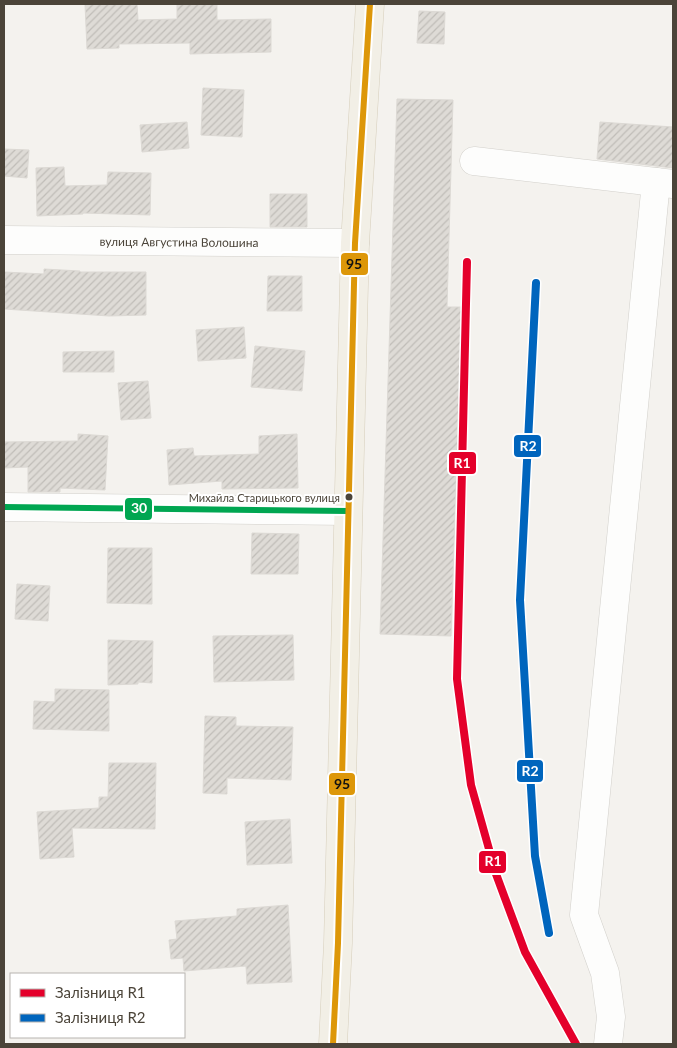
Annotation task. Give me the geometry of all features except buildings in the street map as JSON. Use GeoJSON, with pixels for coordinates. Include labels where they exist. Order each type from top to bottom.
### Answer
{"type":"FeatureCollection","features":[{"type":"Feature","properties":{"kind":"main road"},"geometry":{"type":"LineString","coordinates":[[334,1044],[355,243],[370,4]]}},
{"type":"Feature","properties":{"kind":"street"},"geometry":{"type":"LineString","coordinates":[[474,161],[665,183],[584,915],[604,973],[611,1017],[608,1044]]}},
{"type":"Feature","properties":{"kind":"street","name":"вулиця Августина Волошина"},"geometry":{"type":"LineString","coordinates":[[4,240],[355,243]]}},
{"type":"Feature","properties":{"kind":"street"},"geometry":{"type":"LineString","coordinates":[[4,506],[348,511]]}},
{"type":"Feature","properties":{"kind":"rail line","name":"R1"},"geometry":{"type":"LineString","coordinates":[[467,262],[457,679],[471,785],[496,874],[525,952],[576,1044]]}},
{"type":"Feature","properties":{"kind":"rail line","name":"R2"},"geometry":{"type":"LineString","coordinates":[[536,283],[520,600],[535,856],[549,933]]}},
{"type":"Feature","properties":{"kind":"transit line","name":"95"},"geometry":{"type":"LineString","coordinates":[[333,1044],[338,943],[355,243],[370,4]]}},
{"type":"Feature","properties":{"kind":"transit line","name":"30"},"geometry":{"type":"LineString","coordinates":[[4,507],[348,511]]}},
{"type":"Feature","properties":{"kind":"place","name":"Михайла Старицького вулиця"},"geometry":{"type":"Point","coordinates":[349,497]}}]}
